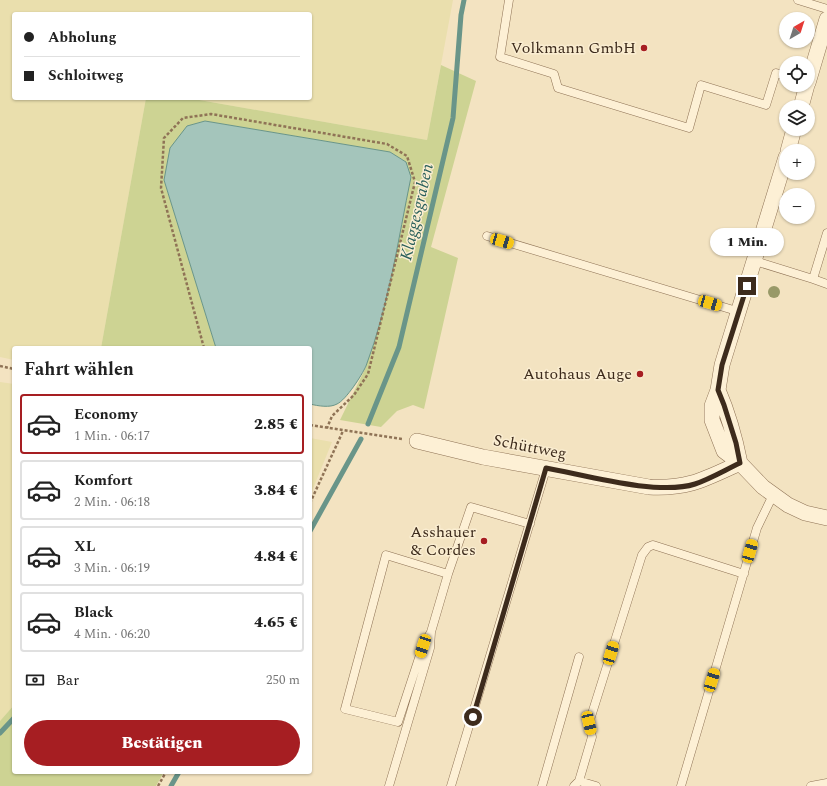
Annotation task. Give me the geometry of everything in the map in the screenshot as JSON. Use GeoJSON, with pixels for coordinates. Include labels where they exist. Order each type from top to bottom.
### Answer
{"type":"FeatureCollection","features":[{"type":"Feature","properties":{"kind":"street"},"geometry":{"type":"LineString","coordinates":[[815,60],[827,19]]}},
{"type":"Feature","properties":{"kind":"street"},"geometry":{"type":"LineString","coordinates":[[779,180],[740,312],[722,365],[718,390],[712,406],[712,420],[724,451],[740,463],[752,478],[773,495],[805,513],[827,518]]}},
{"type":"Feature","properties":{"kind":"street","name":"Schüttweg"},"geometry":{"type":"LineString","coordinates":[[417,441],[483,457],[649,487],[670,488],[694,484],[740,463]]}},
{"type":"Feature","properties":{"kind":"lane"},"geometry":{"type":"LineString","coordinates":[[509,0],[500,57],[554,74],[558,88],[689,128],[701,85],[766,105],[776,73],[779,74]]}},
{"type":"Feature","properties":{"kind":"lane"},"geometry":{"type":"LineString","coordinates":[[798,0],[827,9]]}},
{"type":"Feature","properties":{"kind":"lane"},"geometry":{"type":"LineString","coordinates":[[813,279],[827,233]]}},
{"type":"Feature","properties":{"kind":"lane"},"geometry":{"type":"LineString","coordinates":[[487,236],[740,312]]}},
{"type":"Feature","properties":{"kind":"lane"},"geometry":{"type":"LineString","coordinates":[[755,261],[827,284]]}},
{"type":"Feature","properties":{"kind":"lane"},"geometry":{"type":"LineString","coordinates":[[451,786],[546,468]]}},
{"type":"Feature","properties":{"kind":"lane"},"geometry":{"type":"LineString","coordinates":[[681,786],[757,528],[773,495]]}},
{"type":"Feature","properties":{"kind":"lane"},"geometry":{"type":"LineString","coordinates":[[389,786],[430,648],[431,632],[448,574],[472,507],[530,524]]}},
{"type":"Feature","properties":{"kind":"lane"},"geometry":{"type":"LineString","coordinates":[[596,786],[576,783],[592,737],[589,723],[642,554],[648,547],[653,545],[744,574]]}},
{"type":"Feature","properties":{"kind":"lane"},"geometry":{"type":"LineString","coordinates":[[431,632],[423,646],[398,722],[345,709],[386,555],[448,574]]}},
{"type":"Feature","properties":{"kind":"lane"},"geometry":{"type":"LineString","coordinates":[[542,786],[579,657]]}},
{"type":"Feature","properties":{"kind":"lane"},"geometry":{"type":"LineString","coordinates":[[811,786],[827,783]]}},
{"type":"Feature","properties":{"kind":"path"},"geometry":{"type":"LineString","coordinates":[[203,346],[161,188],[164,138],[183,118],[211,114],[388,144],[407,156],[415,182],[368,374],[354,396],[332,416],[327,428]]}},
{"type":"Feature","properties":{"kind":"path"},"geometry":{"type":"LineString","coordinates":[[0,366],[12,369]]}},
{"type":"Feature","properties":{"kind":"path"},"geometry":{"type":"LineString","coordinates":[[312,425],[417,441]]}},
{"type":"Feature","properties":{"kind":"path"},"geometry":{"type":"LineString","coordinates":[[312,499],[343,431]]}},
{"type":"Feature","properties":{"kind":"path"},"geometry":{"type":"LineString","coordinates":[[158,786],[165,774]]}},
{"type":"Feature","properties":{"kind":"shaded area"},"geometry":{"type":"Polygon","coordinates":[[[0,0],[453,0],[427,140],[199,100],[312,100],[312,12],[12,12],[12,100],[146,100],[101,346],[12,346],[12,360],[0,357],[0,0]]]}},
{"type":"Feature","properties":{"kind":"shaded area"},"geometry":{"type":"Polygon","coordinates":[[[0,382],[12,384],[12,707],[0,721],[0,382]]]}},
{"type":"Feature","properties":{"kind":"shaded area"},"geometry":{"type":"Polygon","coordinates":[[[312,438],[332,442],[312,491],[312,438]]]}},
{"type":"Feature","properties":{"kind":"green space"},"geometry":{"type":"Polygon","coordinates":[[[441,65],[476,81],[431,247],[458,258],[424,409],[413,405],[397,411],[381,427],[340,420],[366,367],[406,162],[390,152],[205,121],[187,126],[164,180],[215,346],[101,346],[146,100],[199,100],[427,140],[441,65]]]}},
{"type":"Feature","properties":{"kind":"green space"},"geometry":{"type":"Polygon","coordinates":[[[12,707],[12,774],[163,774],[156,786],[0,786],[0,721],[12,707]]]}},
{"type":"Feature","properties":{"kind":"water"},"geometry":{"type":"Polygon","coordinates":[[[205,121],[390,152],[406,162],[411,177],[381,320],[366,366],[349,393],[341,402],[327,406],[312,404],[312,346],[215,346],[164,180],[170,148],[187,126],[205,121]]]}},
{"type":"Feature","properties":{"kind":"waterway","name":"Klaggesgraben"},"geometry":{"type":"LineString","coordinates":[[368,424],[399,347],[453,118],[461,15],[464,0]]}},
{"type":"Feature","properties":{"kind":"waterway","name":"Klaggesgraben"},"geometry":{"type":"LineString","coordinates":[[312,527],[361,439]]}},
{"type":"Feature","properties":{"kind":"waterway"},"geometry":{"type":"LineString","coordinates":[[0,733],[12,720]]}},
{"type":"Feature","properties":{"kind":"waterway","name":"Klaggesgraben"},"geometry":{"type":"LineString","coordinates":[[171,786],[178,774]]}},
{"type":"Feature","properties":{"kind":"place","name":"Volkmann GmbH"},"geometry":{"type":"Point","coordinates":[644,48]}},
{"type":"Feature","properties":{"kind":"place","name":"Autohaus Auge"},"geometry":{"type":"Point","coordinates":[640,374]}},
{"type":"Feature","properties":{"kind":"place","name":"Asshauer & Cordes"},"geometry":{"type":"Point","coordinates":[484,541]}},
{"type":"Feature","properties":{"kind":"route"},"geometry":{"type":"LineString","coordinates":[[473,717],[546,468],[649,487],[670,488],[694,484],[740,463],[736,443],[718,390],[722,365],[747,286]]}}]}
